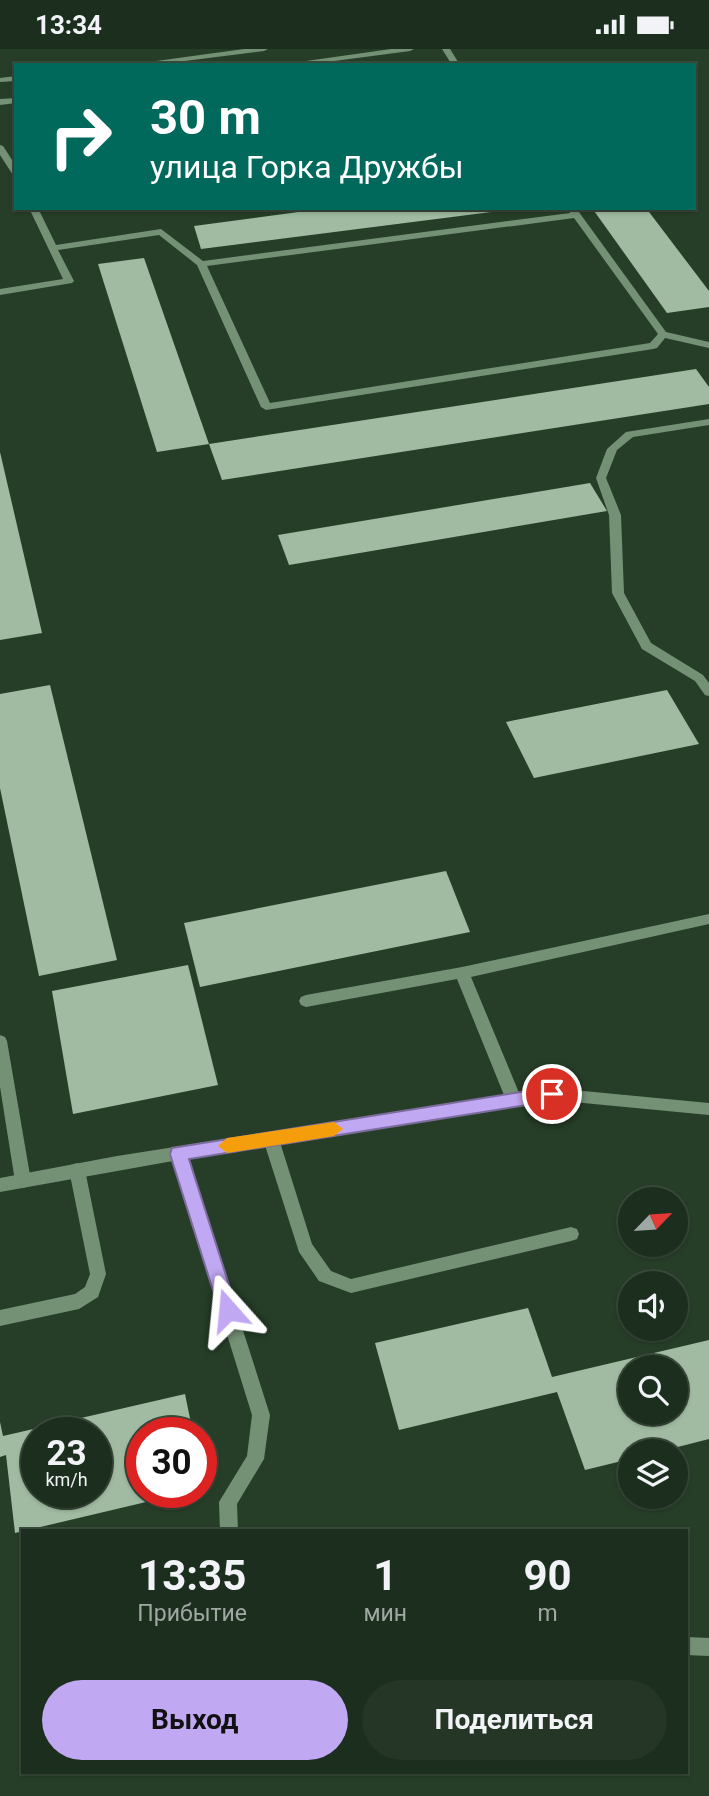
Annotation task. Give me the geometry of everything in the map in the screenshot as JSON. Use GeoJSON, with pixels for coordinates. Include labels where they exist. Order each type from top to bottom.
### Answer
{"type":"FeatureCollection","features":[{"type":"Feature","properties":{"kind":"street"},"geometry":{"type":"LineString","coordinates":[[148,63],[264,49]]}},
{"type":"Feature","properties":{"kind":"street"},"geometry":{"type":"LineString","coordinates":[[298,63],[410,49]]}},
{"type":"Feature","properties":{"kind":"street"},"geometry":{"type":"LineString","coordinates":[[3,150],[14,169]]}},
{"type":"Feature","properties":{"kind":"street"},"geometry":{"type":"LineString","coordinates":[[0,292],[69,281],[34,210]]}},
{"type":"Feature","properties":{"kind":"street"},"geometry":{"type":"LineString","coordinates":[[201,264],[573,212],[663,334],[709,345]]}},
{"type":"Feature","properties":{"kind":"street"},"geometry":{"type":"LineString","coordinates":[[53,248],[161,232],[201,264],[266,407],[653,346],[663,334]]}},
{"type":"Feature","properties":{"kind":"street"},"geometry":{"type":"LineString","coordinates":[[709,422],[629,434],[612,449],[601,478],[615,515],[618,593],[646,646],[699,678],[709,692]]}},
{"type":"Feature","properties":{"kind":"street"},"geometry":{"type":"LineString","coordinates":[[306,1001],[462,972],[709,919]]}},
{"type":"Feature","properties":{"kind":"street"},"geometry":{"type":"LineString","coordinates":[[462,972],[514,1100]]}},
{"type":"Feature","properties":{"kind":"street"},"geometry":{"type":"LineString","coordinates":[[0,1041],[23,1181]]}},
{"type":"Feature","properties":{"kind":"street"},"geometry":{"type":"LineString","coordinates":[[0,1185],[77,1170],[552,1094],[709,1109]]}},
{"type":"Feature","properties":{"kind":"street"},"geometry":{"type":"LineString","coordinates":[[271,1139],[304,1247],[325,1276],[351,1286],[572,1234]]}},
{"type":"Feature","properties":{"kind":"street"},"geometry":{"type":"LineString","coordinates":[[179,1154],[261,1415],[255,1459],[228,1502],[229,1529]]}},
{"type":"Feature","properties":{"kind":"street"},"geometry":{"type":"LineString","coordinates":[[0,1318],[79,1301],[92,1292],[97,1274],[77,1170]]}},
{"type":"Feature","properties":{"kind":"street"},"geometry":{"type":"LineString","coordinates":[[688,1647],[709,1647]]}},
{"type":"Feature","properties":{"kind":"building"},"geometry":{"type":"Polygon","coordinates":[[[313,210],[507,210],[201,249],[194,226],[313,210]]]}},
{"type":"Feature","properties":{"kind":"building"},"geometry":{"type":"Polygon","coordinates":[[[593,210],[648,210],[709,291],[709,307],[667,313],[593,210]]]}},
{"type":"Feature","properties":{"kind":"building"},"geometry":{"type":"Polygon","coordinates":[[[144,258],[209,444],[157,452],[98,264],[144,258]]]}},
{"type":"Feature","properties":{"kind":"building"},"geometry":{"type":"Polygon","coordinates":[[[696,369],[709,387],[709,404],[222,480],[209,444],[696,369]]]}},
{"type":"Feature","properties":{"kind":"building"},"geometry":{"type":"Polygon","coordinates":[[[0,452],[42,633],[0,640],[0,452]]]}},
{"type":"Feature","properties":{"kind":"building"},"geometry":{"type":"Polygon","coordinates":[[[590,483],[607,511],[289,565],[278,535],[590,483]]]}},
{"type":"Feature","properties":{"kind":"building"},"geometry":{"type":"Polygon","coordinates":[[[50,685],[117,960],[39,976],[0,788],[0,694],[50,685]]]}},
{"type":"Feature","properties":{"kind":"building"},"geometry":{"type":"Polygon","coordinates":[[[667,690],[699,744],[534,778],[506,722],[667,690]]]}},
{"type":"Feature","properties":{"kind":"building"},"geometry":{"type":"Polygon","coordinates":[[[446,871],[470,932],[200,987],[184,923],[446,871]]]}},
{"type":"Feature","properties":{"kind":"building"},"geometry":{"type":"Polygon","coordinates":[[[188,965],[218,1085],[73,1114],[52,991],[188,965]]]}},
{"type":"Feature","properties":{"kind":"building"},"geometry":{"type":"Polygon","coordinates":[[[528,1308],[552,1377],[618,1361],[618,1425],[688,1425],[688,1355],[645,1355],[709,1340],[709,1439],[688,1444],[688,1439],[618,1439],[618,1462],[585,1470],[557,1392],[399,1430],[375,1343],[528,1308]]]}},
{"type":"Feature","properties":{"kind":"building"},"geometry":{"type":"Polygon","coordinates":[[[185,1394],[190,1417],[126,1417],[126,1507],[32,1529],[21,1529],[21,1532],[15,1533],[6,1455],[0,1457],[0,1422],[3,1436],[21,1432],[21,1508],[112,1508],[112,1417],[85,1417],[185,1394]]]}},
{"type":"Feature","properties":{"kind":"slow traffic"},"geometry":{"type":"LineString","coordinates":[[227,1146],[334,1129]]}},
{"type":"Feature","properties":{"kind":"route"},"geometry":{"type":"LineString","coordinates":[[228,1310],[179,1154],[552,1094]]}}]}
